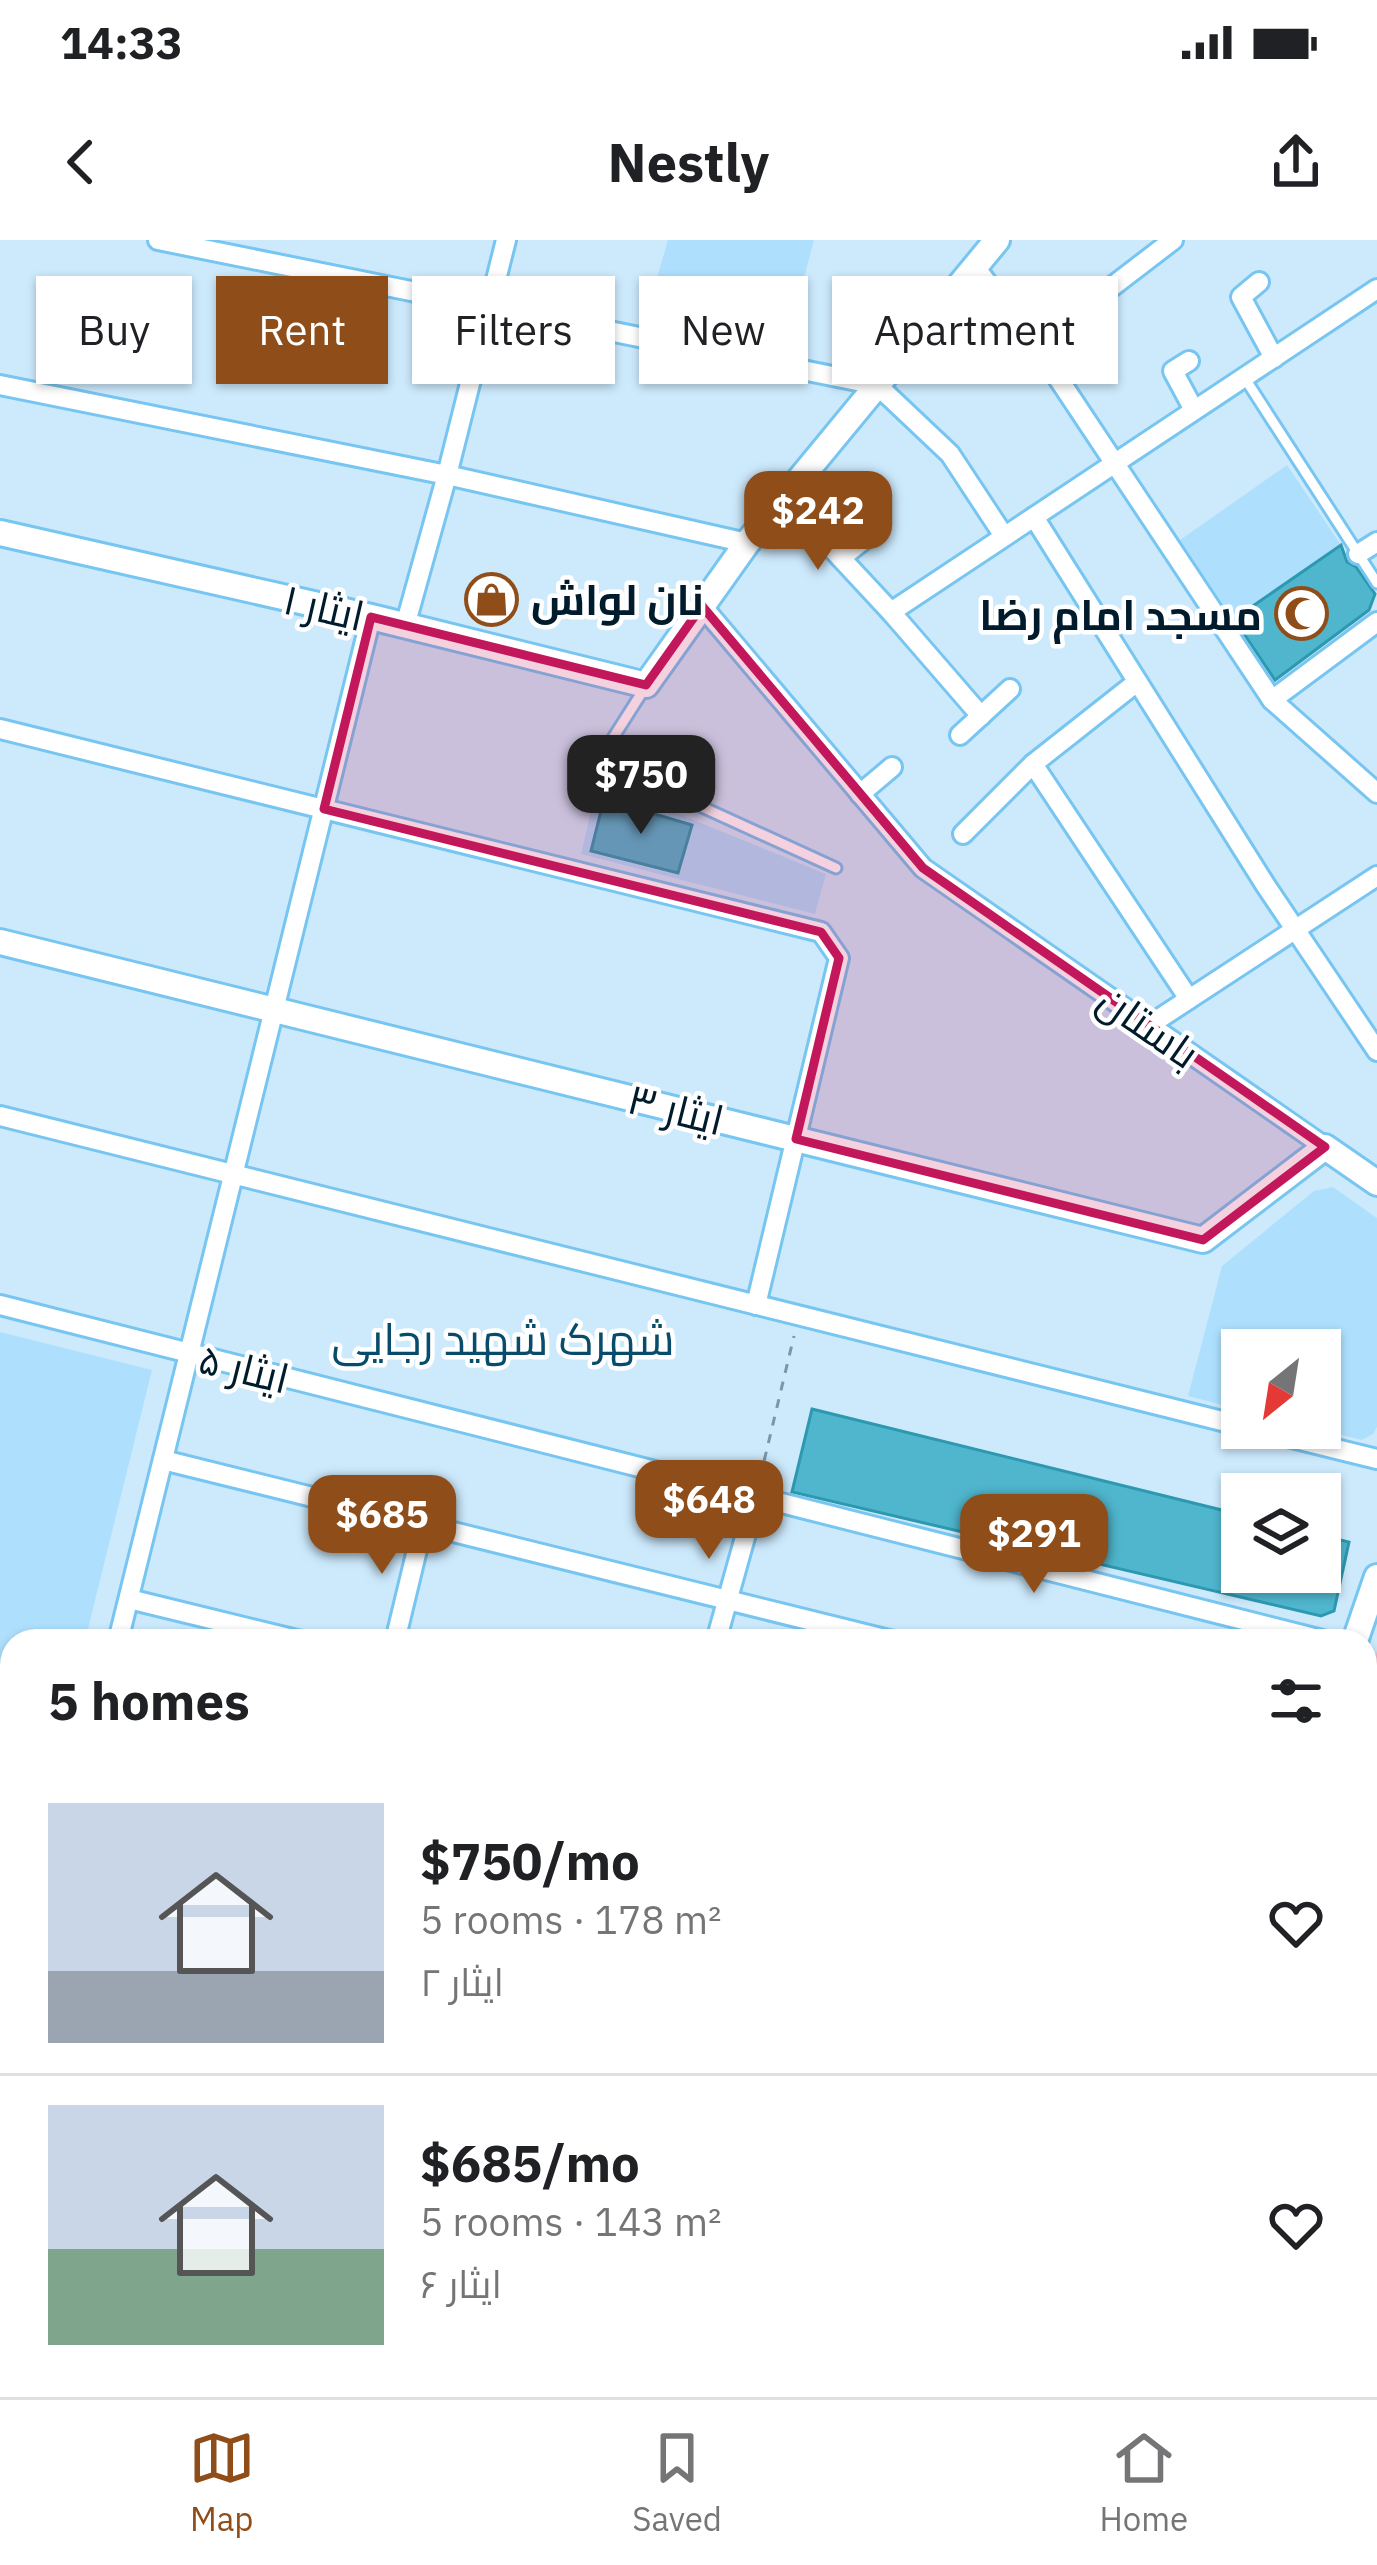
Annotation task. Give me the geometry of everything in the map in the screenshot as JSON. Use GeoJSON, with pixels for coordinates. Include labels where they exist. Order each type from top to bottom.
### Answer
{"type":"FeatureCollection","features":[{"type":"Feature","properties":{"kind":"street"},"geometry":{"type":"LineString","coordinates":[[158,240],[412,291]]}},
{"type":"Feature","properties":{"kind":"street"},"geometry":{"type":"LineString","coordinates":[[497,276],[506,240]]}},
{"type":"Feature","properties":{"kind":"street"},"geometry":{"type":"LineString","coordinates":[[646,686],[747,543],[997,240]]}},
{"type":"Feature","properties":{"kind":"street"},"geometry":{"type":"LineString","coordinates":[[1118,282],[1173,240]]}},
{"type":"Feature","properties":{"kind":"street"},"geometry":{"type":"LineString","coordinates":[[974,266],[982,276]]}},
{"type":"Feature","properties":{"kind":"street"},"geometry":{"type":"LineString","coordinates":[[1259,282],[1241,297],[1274,358]]}},
{"type":"Feature","properties":{"kind":"street"},"geometry":{"type":"LineString","coordinates":[[891,612],[1377,290]]}},
{"type":"Feature","properties":{"kind":"street"},"geometry":{"type":"LineString","coordinates":[[615,332],[877,385],[950,454],[1004,536]]}},
{"type":"Feature","properties":{"kind":"street"},"geometry":{"type":"LineString","coordinates":[[1190,361],[1173,371],[1194,410]]}},
{"type":"Feature","properties":{"kind":"street"},"geometry":{"type":"LineString","coordinates":[[405,626],[470,384]]}},
{"type":"Feature","properties":{"kind":"street"},"geometry":{"type":"LineString","coordinates":[[1062,384],[1272,700],[1377,793]]}},
{"type":"Feature","properties":{"kind":"street"},"geometry":{"type":"LineString","coordinates":[[0,385],[447,475],[747,543]]}},
{"type":"Feature","properties":{"kind":"street"},"geometry":{"type":"LineString","coordinates":[[784,497],[981,716]]}},
{"type":"Feature","properties":{"kind":"street"},"geometry":{"type":"LineString","coordinates":[[1034,517],[1294,930],[1371,1029],[1377,1052]]}},
{"type":"Feature","properties":{"kind":"street"},"geometry":{"type":"LineString","coordinates":[[841,558],[876,530]]}},
{"type":"Feature","properties":{"kind":"street","name":"ایثار ۱"},"geometry":{"type":"LineString","coordinates":[[0,533],[371,617],[646,686]]}},
{"type":"Feature","properties":{"kind":"street"},"geometry":{"type":"LineString","coordinates":[[1358,554],[1377,542]]}},
{"type":"Feature","properties":{"kind":"street","name":"باستان"},"geometry":{"type":"LineString","coordinates":[[702,606],[923,868],[1377,1183]]}},
{"type":"Feature","properties":{"kind":"street"},"geometry":{"type":"LineString","coordinates":[[121,1629],[371,617]]}},
{"type":"Feature","properties":{"kind":"street"},"geometry":{"type":"LineString","coordinates":[[1272,700],[1377,622]]}},
{"type":"Feature","properties":{"kind":"street"},"geometry":{"type":"LineString","coordinates":[[963,834],[1033,764],[1137,682]]}},
{"type":"Feature","properties":{"kind":"street"},"geometry":{"type":"LineString","coordinates":[[960,736],[1010,688]]}},
{"type":"Feature","properties":{"kind":"street"},"geometry":{"type":"LineString","coordinates":[[0,729],[821,932],[839,958],[756,1304]]}},
{"type":"Feature","properties":{"kind":"street"},"geometry":{"type":"LineString","coordinates":[[1033,764],[1189,999]]}},
{"type":"Feature","properties":{"kind":"street"},"geometry":{"type":"LineString","coordinates":[[860,794],[892,767]]}},
{"type":"Feature","properties":{"kind":"street"},"geometry":{"type":"LineString","coordinates":[[1148,1026],[1377,876]]}},
{"type":"Feature","properties":{"kind":"street","name":"ایثار ۳"},"geometry":{"type":"LineString","coordinates":[[0,942],[1203,1240],[1325,1147]]}},
{"type":"Feature","properties":{"kind":"street"},"geometry":{"type":"LineString","coordinates":[[0,1115],[1221,1421]]}},
{"type":"Feature","properties":{"kind":"street","name":"ایثار ۵"},"geometry":{"type":"LineString","coordinates":[[0,1306],[1278,1629]]}},
{"type":"Feature","properties":{"kind":"street"},"geometry":{"type":"LineString","coordinates":[[1333,1449],[1377,1460]]}},
{"type":"Feature","properties":{"kind":"street"},"geometry":{"type":"LineString","coordinates":[[163,1460],[843,1629]]}},
{"type":"Feature","properties":{"kind":"street"},"geometry":{"type":"LineString","coordinates":[[719,1629],[756,1498]]}},
{"type":"Feature","properties":{"kind":"street"},"geometry":{"type":"LineString","coordinates":[[398,1629],[423,1525]]}},
{"type":"Feature","properties":{"kind":"street"},"geometry":{"type":"LineString","coordinates":[[1359,1629],[1377,1577]]}},
{"type":"Feature","properties":{"kind":"street"},"geometry":{"type":"LineString","coordinates":[[129,1599],[252,1629]]}},
{"type":"Feature","properties":{"kind":"lane"},"geometry":{"type":"LineString","coordinates":[[1244,377],[1377,584]]}},
{"type":"Feature","properties":{"kind":"lane"},"geometry":{"type":"LineString","coordinates":[[646,686],[599,760],[836,868]]}},
{"type":"Feature","properties":{"kind":"path"},"geometry":{"type":"LineString","coordinates":[[756,1498],[799,1315]]}},
{"type":"Feature","properties":{"kind":"highlighted area"},"geometry":{"type":"Polygon","coordinates":[[[702,606],[923,868],[1325,1147],[1203,1240],[796,1139],[839,958],[821,932],[324,809],[371,617],[646,685],[702,606]]]}},
{"type":"Feature","properties":{"kind":"shaded area"},"geometry":{"type":"Polygon","coordinates":[[[668,240],[814,240],[805,276],[658,276],[668,240]]]}},
{"type":"Feature","properties":{"kind":"shaded area"},"geometry":{"type":"Polygon","coordinates":[[[1287,465],[1341,545],[1233,619],[1180,540],[1287,465]]]}},
{"type":"Feature","properties":{"kind":"shaded area"},"geometry":{"type":"Polygon","coordinates":[[[598,781],[826,874],[815,914],[581,854],[598,781]]]}},
{"type":"Feature","properties":{"kind":"shaded area"},"geometry":{"type":"Polygon","coordinates":[[[1333,1187],[1377,1218],[1377,1427],[1362,1440],[1341,1435],[1341,1329],[1221,1329],[1221,1405],[1188,1396],[1222,1266],[1314,1191],[1333,1187]]]}},
{"type":"Feature","properties":{"kind":"shaded area"},"geometry":{"type":"Polygon","coordinates":[[[0,1332],[152,1370],[88,1629],[0,1629],[0,1332]]]}},
{"type":"Feature","properties":{"kind":"building","name":"مسجد امام رضا"},"geometry":{"type":"Polygon","coordinates":[[[1341,545],[1347,562],[1375,594],[1369,610],[1275,680],[1234,619],[1341,545]]]}},
{"type":"Feature","properties":{"kind":"building"},"geometry":{"type":"Polygon","coordinates":[[[604,799],[692,825],[678,873],[591,851],[604,799]]]}},
{"type":"Feature","properties":{"kind":"building"},"geometry":{"type":"Polygon","coordinates":[[[812,1409],[1221,1510],[1221,1593],[792,1492],[812,1409]]]}},
{"type":"Feature","properties":{"kind":"building"},"geometry":{"type":"Polygon","coordinates":[[[1341,1540],[1349,1542],[1341,1579],[1341,1540]]]}},
{"type":"Feature","properties":{"kind":"building"},"geometry":{"type":"Polygon","coordinates":[[[1223,1593],[1338,1593],[1334,1611],[1321,1616],[1223,1593]]]}},
{"type":"Feature","properties":{"kind":"place","name":"نان لواش"},"geometry":{"type":"Point","coordinates":[492,599]}},
{"type":"Feature","properties":{"kind":"place","name":"مسجد امام رضا"},"geometry":{"type":"Point","coordinates":[1301,614]}},
{"type":"Feature","properties":{"kind":"district","name":"شهرک شهید رجایی"},"geometry":{"type":"Point","coordinates":[503,1338]}}]}
